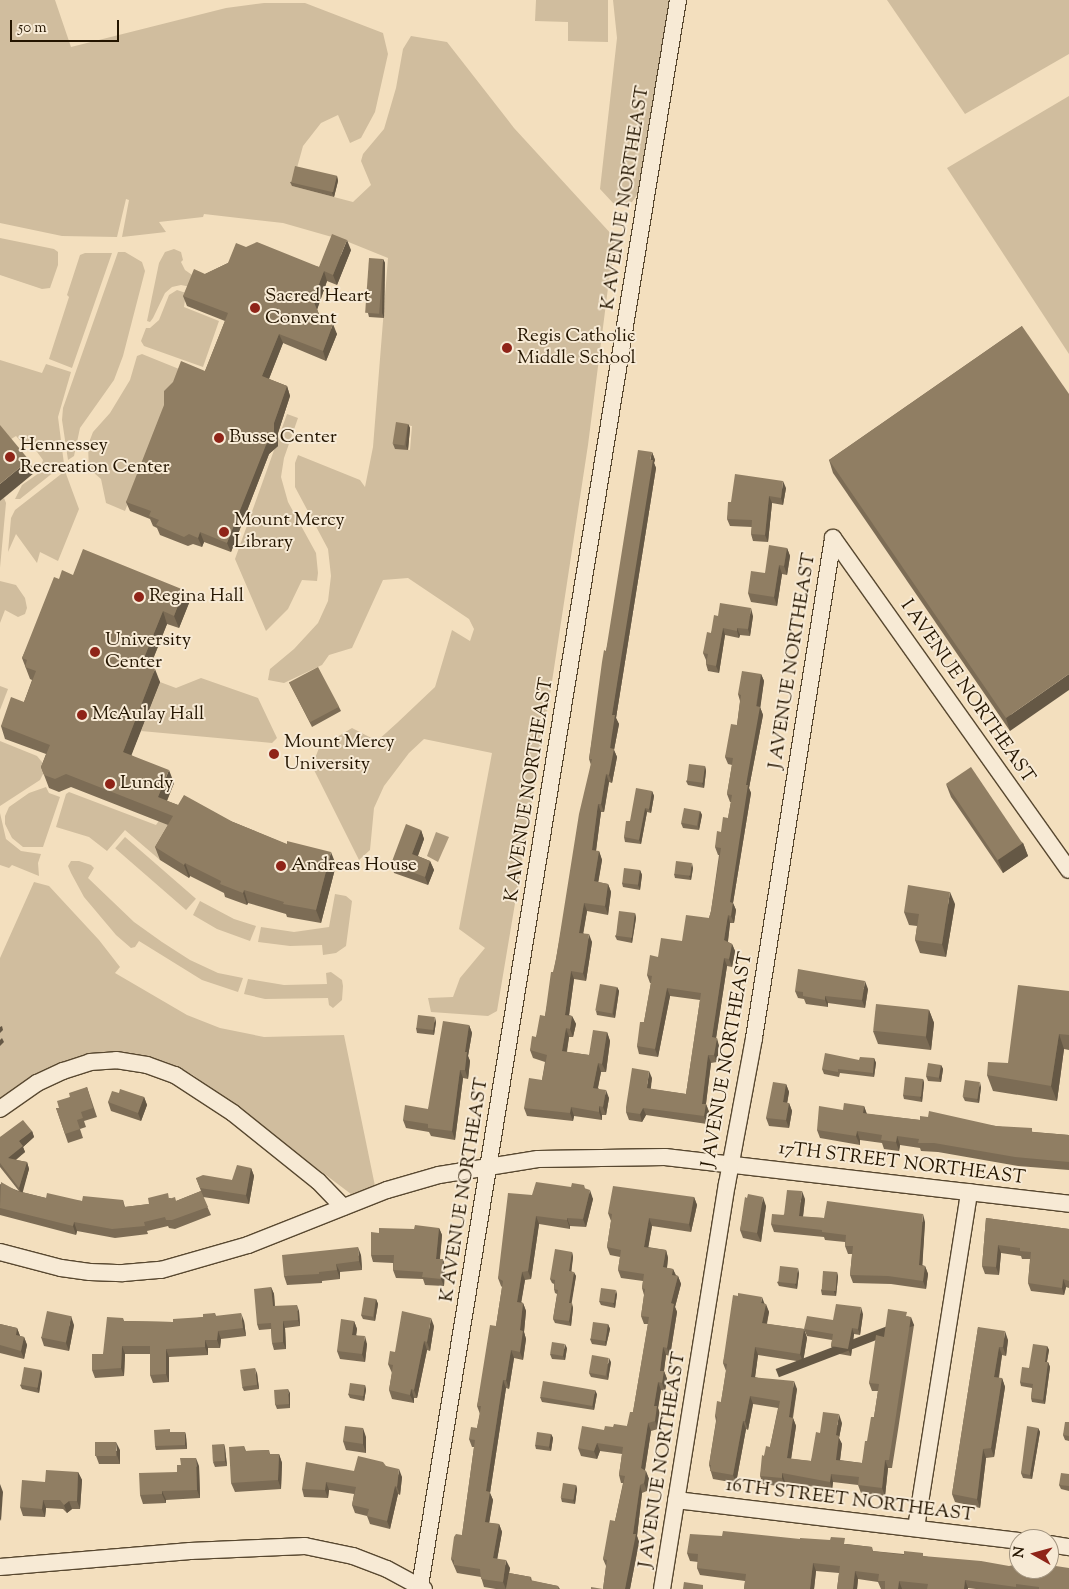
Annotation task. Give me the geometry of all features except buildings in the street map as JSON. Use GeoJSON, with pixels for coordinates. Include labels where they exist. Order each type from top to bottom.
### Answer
{"type":"FeatureCollection","features":[{"type":"Feature","properties":{"kind":"street","name":"K AVENUE NORTHEAST"},"geometry":{"type":"LineString","coordinates":[[422,1588],[678,0]]}},
{"type":"Feature","properties":{"kind":"street","name":"I AVENUE NORTHEAST"},"geometry":{"type":"LineString","coordinates":[[833,538],[1069,870]]}},
{"type":"Feature","properties":{"kind":"street","name":"J AVENUE NORTHEAST"},"geometry":{"type":"LineString","coordinates":[[662,1589],[731,1164],[754,1038],[833,538]]}},
{"type":"Feature","properties":{"kind":"street"},"geometry":{"type":"LineString","coordinates":[[0,1109],[37,1083],[63,1071],[90,1062],[116,1060],[147,1065],[175,1075],[233,1113],[318,1181],[344,1207]]}},
{"type":"Feature","properties":{"kind":"street","name":"17TH STREET NORTHEAST"},"geometry":{"type":"LineString","coordinates":[[0,1252],[61,1268],[90,1272],[123,1273],[161,1270],[248,1245],[344,1207],[439,1175],[538,1159],[609,1156],[665,1157],[1069,1204]]}},
{"type":"Feature","properties":{"kind":"street"},"geometry":{"type":"LineString","coordinates":[[916,1528],[968,1192]]}},
{"type":"Feature","properties":{"kind":"street","name":"16TH STREET NORTHEAST"},"geometry":{"type":"LineString","coordinates":[[676,1500],[1009,1540]]}},
{"type":"Feature","properties":{"kind":"street"},"geometry":{"type":"LineString","coordinates":[[0,1567],[190,1551],[305,1546],[353,1556],[387,1569],[422,1588]]}},
{"type":"Feature","properties":{"kind":"shaded area","name":"Regis Catholic Middle School"},"geometry":{"type":"Polygon","coordinates":[[[0,0],[55,0],[71,47],[226,8],[264,3],[305,3],[383,33],[388,54],[375,112],[361,138],[350,143],[338,115],[321,123],[303,146],[292,186],[353,202],[371,185],[361,161],[363,154],[384,129],[396,88],[403,49],[411,36],[447,42],[514,128],[613,236],[616,247],[609,280],[588,445],[551,688],[497,1011],[488,1016],[431,1012],[428,998],[453,997],[460,978],[485,948],[459,929],[492,753],[424,739],[409,753],[384,786],[374,808],[370,850],[359,860],[312,766],[319,748],[352,728],[377,741],[397,723],[435,687],[452,630],[470,641],[474,629],[469,619],[408,578],[383,580],[352,648],[329,655],[322,665],[284,683],[268,680],[270,669],[294,649],[318,623],[328,601],[331,576],[328,549],[295,487],[295,463],[298,455],[360,480],[365,487],[373,447],[388,258],[346,241],[283,223],[204,214],[203,217],[159,222],[166,232],[122,237],[129,200],[126,199],[117,237],[62,236],[0,223],[0,0]],[[397,424],[394,447],[410,450],[412,426],[397,424]]]}},
{"type":"Feature","properties":{"kind":"shaded area"},"geometry":{"type":"Polygon","coordinates":[[[536,0],[608,0],[608,42],[568,41],[568,22],[535,21],[536,0]]]}},
{"type":"Feature","properties":{"kind":"shaded area"},"geometry":{"type":"Polygon","coordinates":[[[613,0],[670,0],[639,192],[632,202],[623,204],[613,203],[600,189],[617,38],[613,0]]]}},
{"type":"Feature","properties":{"kind":"shaded area"},"geometry":{"type":"Polygon","coordinates":[[[887,0],[1069,0],[1069,54],[965,114],[887,0]]]}},
{"type":"Feature","properties":{"kind":"shaded area"},"geometry":{"type":"Polygon","coordinates":[[[1069,96],[1069,354],[947,168],[1069,96]]]}},
{"type":"Feature","properties":{"kind":"shaded area"},"geometry":{"type":"Polygon","coordinates":[[[0,238],[54,249],[58,252],[58,265],[50,288],[42,289],[0,275],[0,238]]]}},
{"type":"Feature","properties":{"kind":"shaded area"},"geometry":{"type":"Polygon","coordinates":[[[174,249],[181,252],[183,260],[181,262],[185,270],[195,277],[191,287],[181,285],[172,287],[165,293],[153,318],[150,322],[147,321],[159,263],[165,252],[174,249]]]}},
{"type":"Feature","properties":{"kind":"shaded area"},"geometry":{"type":"Polygon","coordinates":[[[118,252],[125,252],[142,262],[145,271],[123,356],[114,380],[80,428],[74,456],[68,460],[62,420],[63,408],[118,252]]]}},
{"type":"Feature","properties":{"kind":"shaded area"},"geometry":{"type":"Polygon","coordinates":[[[85,253],[112,253],[72,368],[49,359],[80,255],[85,253]]]}},
{"type":"Feature","properties":{"kind":"shaded area"},"geometry":{"type":"Polygon","coordinates":[[[177,290],[186,293],[184,307],[219,321],[203,367],[144,346],[141,341],[146,328],[150,328],[159,320],[169,295],[177,290]]]}},
{"type":"Feature","properties":{"kind":"shaded area"},"geometry":{"type":"Polygon","coordinates":[[[142,354],[179,369],[171,389],[165,397],[163,413],[125,511],[106,503],[101,479],[93,472],[89,472],[88,445],[93,432],[110,413],[130,380],[137,356],[142,354]]]}},
{"type":"Feature","properties":{"kind":"shaded area"},"geometry":{"type":"Polygon","coordinates":[[[0,360],[42,373],[46,364],[71,372],[58,417],[64,464],[20,499],[15,499],[22,485],[39,473],[43,460],[29,441],[24,445],[16,436],[8,441],[0,432],[0,360]]]}},
{"type":"Feature","properties":{"kind":"shaded area"},"geometry":{"type":"Polygon","coordinates":[[[287,414],[298,418],[284,458],[281,477],[288,502],[316,553],[318,573],[317,581],[302,580],[288,609],[266,631],[235,559],[287,414]]]}},
{"type":"Feature","properties":{"kind":"shaded area"},"geometry":{"type":"Polygon","coordinates":[[[65,471],[79,509],[58,561],[40,552],[37,563],[16,534],[8,552],[11,518],[15,510],[65,471]]]}},
{"type":"Feature","properties":{"kind":"shaded area"},"geometry":{"type":"Polygon","coordinates":[[[4,498],[6,503],[0,568],[0,501],[4,498]]]}},
{"type":"Feature","properties":{"kind":"shaded area"},"geometry":{"type":"Polygon","coordinates":[[[0,581],[16,585],[25,598],[27,608],[25,614],[18,617],[5,610],[0,623],[0,581]]]}},
{"type":"Feature","properties":{"kind":"shaded area"},"geometry":{"type":"Polygon","coordinates":[[[201,678],[258,698],[277,738],[272,743],[141,731],[160,682],[176,688],[201,678]]]}},
{"type":"Feature","properties":{"kind":"shaded area"},"geometry":{"type":"Polygon","coordinates":[[[0,686],[8,689],[0,710],[0,686]]]}},
{"type":"Feature","properties":{"kind":"shaded area"},"geometry":{"type":"Polygon","coordinates":[[[0,741],[37,756],[42,762],[44,772],[40,780],[0,806],[0,741]]]}},
{"type":"Feature","properties":{"kind":"shaded area"},"geometry":{"type":"Polygon","coordinates":[[[46,787],[49,793],[60,797],[43,847],[23,847],[12,838],[5,824],[5,816],[9,807],[29,793],[46,787]]]}},
{"type":"Feature","properties":{"kind":"shaded area"},"geometry":{"type":"Polygon","coordinates":[[[69,792],[156,825],[160,819],[179,827],[160,860],[125,830],[107,851],[89,837],[56,827],[66,794],[69,792]]]}},
{"type":"Feature","properties":{"kind":"shaded area"},"geometry":{"type":"Polygon","coordinates":[[[0,813],[6,839],[21,851],[41,854],[38,863],[39,876],[12,865],[9,868],[0,865],[0,813]]]}},
{"type":"Feature","properties":{"kind":"shaded area"},"geometry":{"type":"Polygon","coordinates":[[[436,832],[449,837],[438,862],[427,856],[436,832]]]}},
{"type":"Feature","properties":{"kind":"shaded area"},"geometry":{"type":"Polygon","coordinates":[[[125,837],[196,899],[186,910],[115,848],[125,837]]]}},
{"type":"Feature","properties":{"kind":"shaded area"},"geometry":{"type":"Polygon","coordinates":[[[71,861],[79,861],[91,865],[94,868],[88,878],[134,922],[162,942],[190,960],[218,973],[243,978],[238,992],[202,980],[139,941],[135,947],[131,948],[116,935],[84,897],[68,866],[71,861]]]}},
{"type":"Feature","properties":{"kind":"shaded area"},"geometry":{"type":"Polygon","coordinates":[[[34,882],[49,886],[99,940],[120,967],[115,973],[187,1015],[220,1028],[264,1037],[344,1035],[375,1186],[351,1194],[193,1075],[166,1062],[139,1055],[116,1054],[0,1101],[0,958],[34,882]]]}},
{"type":"Feature","properties":{"kind":"shaded area"},"geometry":{"type":"Polygon","coordinates":[[[335,894],[346,896],[352,901],[346,946],[336,953],[323,955],[322,945],[290,946],[258,942],[261,927],[294,932],[329,927],[335,894]]]}},
{"type":"Feature","properties":{"kind":"shaded area"},"geometry":{"type":"Polygon","coordinates":[[[200,901],[234,919],[256,926],[250,941],[217,929],[193,915],[200,901]]]}},
{"type":"Feature","properties":{"kind":"shaded area"},"geometry":{"type":"Polygon","coordinates":[[[331,972],[342,980],[343,986],[342,1000],[333,1008],[329,1005],[328,998],[265,999],[244,994],[248,979],[284,985],[327,984],[326,973],[331,972]]]}},
{"type":"Feature","properties":{"kind":"place","name":"Sacred Heart Convent"},"geometry":{"type":"Point","coordinates":[255,308]}},
{"type":"Feature","properties":{"kind":"place","name":"Regis Catholic Middle School"},"geometry":{"type":"Point","coordinates":[507,348]}},
{"type":"Feature","properties":{"kind":"place","name":"Busse Center"},"geometry":{"type":"Point","coordinates":[219,438]}},
{"type":"Feature","properties":{"kind":"place","name":"Hennessey Recreation Center"},"geometry":{"type":"Point","coordinates":[10,457]}},
{"type":"Feature","properties":{"kind":"place","name":"Mount Mercy Library"},"geometry":{"type":"Point","coordinates":[224,532]}},
{"type":"Feature","properties":{"kind":"place","name":"Regina Hall"},"geometry":{"type":"Point","coordinates":[139,597]}},
{"type":"Feature","properties":{"kind":"place","name":"University Center"},"geometry":{"type":"Point","coordinates":[95,652]}},
{"type":"Feature","properties":{"kind":"place","name":"McAulay Hall"},"geometry":{"type":"Point","coordinates":[82,715]}},
{"type":"Feature","properties":{"kind":"place","name":"Mount Mercy University"},"geometry":{"type":"Point","coordinates":[274,754]}},
{"type":"Feature","properties":{"kind":"place","name":"Lundy"},"geometry":{"type":"Point","coordinates":[110,784]}},
{"type":"Feature","properties":{"kind":"place","name":"Andreas House"},"geometry":{"type":"Point","coordinates":[281,866]}}]}
